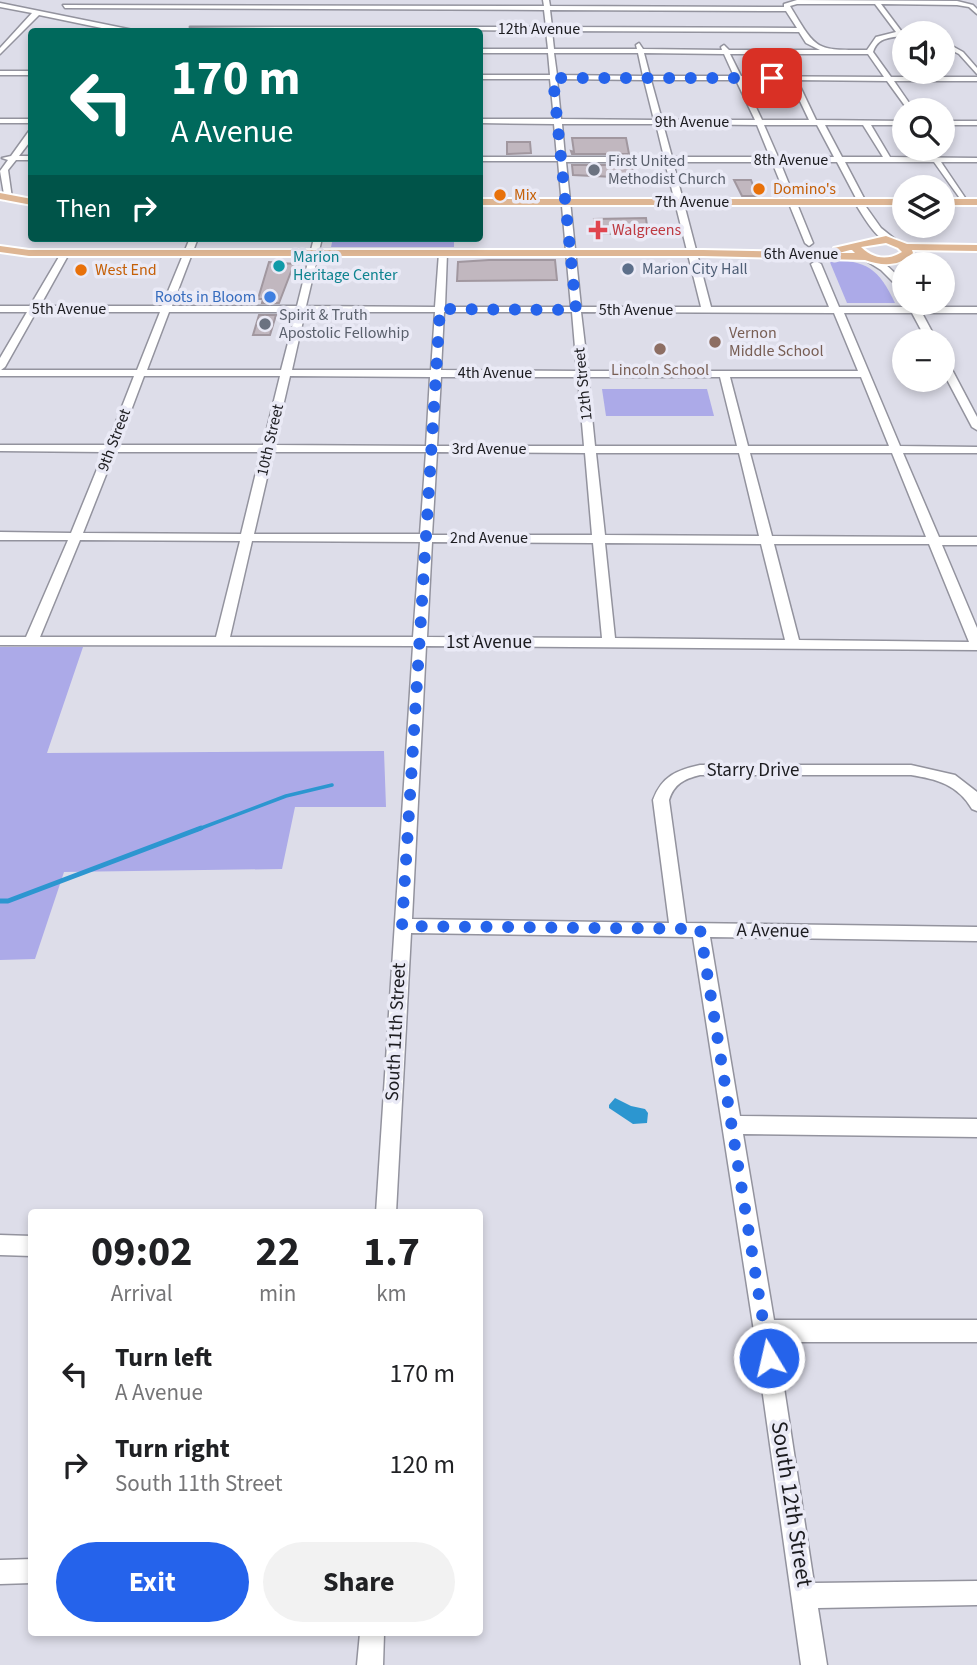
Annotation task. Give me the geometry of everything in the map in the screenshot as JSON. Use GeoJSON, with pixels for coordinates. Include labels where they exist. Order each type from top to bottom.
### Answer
{"type":"FeatureCollection","features":[{"type":"Feature","properties":{"kind":"main road"},"geometry":{"type":"LineString","coordinates":[[4,202],[28,203]]}},
{"type":"Feature","properties":{"kind":"main road","name":"7th Avenue"},"geometry":{"type":"LineString","coordinates":[[483,202],[892,202]]}},
{"type":"Feature","properties":{"kind":"main road"},"geometry":{"type":"LineString","coordinates":[[955,202],[977,202]]}},
{"type":"Feature","properties":{"kind":"main road"},"geometry":{"type":"LineString","coordinates":[[863,242],[856,249],[867,257]]}},
{"type":"Feature","properties":{"kind":"main road","name":"6th Avenue"},"geometry":{"type":"LineString","coordinates":[[0,246],[29,253],[736,253],[831,251],[863,242],[893,242]]}},
{"type":"Feature","properties":{"kind":"main road"},"geometry":{"type":"LineString","coordinates":[[893,242],[903,252]]}},
{"type":"Feature","properties":{"kind":"main road"},"geometry":{"type":"LineString","coordinates":[[929,252],[977,248]]}},
{"type":"Feature","properties":{"kind":"main road","name":"6th Avenue"},"geometry":{"type":"LineString","coordinates":[[736,253],[892,260]]}},
{"type":"Feature","properties":{"kind":"main road"},"geometry":{"type":"LineString","coordinates":[[955,253],[977,253]]}},
{"type":"Feature","properties":{"kind":"street"},"geometry":{"type":"LineString","coordinates":[[704,0],[809,243]]}},
{"type":"Feature","properties":{"kind":"street"},"geometry":{"type":"LineString","coordinates":[[876,1],[892,21]]}},
{"type":"Feature","properties":{"kind":"street"},"geometry":{"type":"LineString","coordinates":[[829,52],[808,42],[786,5],[797,2],[876,1],[965,4],[977,12]]}},
{"type":"Feature","properties":{"kind":"street"},"geometry":{"type":"LineString","coordinates":[[53,16],[67,3],[547,4],[629,8],[788,9]]}},
{"type":"Feature","properties":{"kind":"street"},"geometry":{"type":"LineString","coordinates":[[120,14],[128,3]]}},
{"type":"Feature","properties":{"kind":"street"},"geometry":{"type":"LineString","coordinates":[[193,28],[206,3]]}},
{"type":"Feature","properties":{"kind":"street"},"geometry":{"type":"LineString","coordinates":[[278,28],[288,3]]}},
{"type":"Feature","properties":{"kind":"street"},"geometry":{"type":"LineString","coordinates":[[366,28],[372,3]]}},
{"type":"Feature","properties":{"kind":"street"},"geometry":{"type":"LineString","coordinates":[[460,28],[462,4]]}},
{"type":"Feature","properties":{"kind":"street","name":"12th Street"},"geometry":{"type":"LineString","coordinates":[[547,4],[609,642]]}},
{"type":"Feature","properties":{"kind":"street"},"geometry":{"type":"LineString","coordinates":[[0,5],[109,27]]}},
{"type":"Feature","properties":{"kind":"street"},"geometry":{"type":"LineString","coordinates":[[629,8],[708,310]]}},
{"type":"Feature","properties":{"kind":"street"},"geometry":{"type":"LineString","coordinates":[[0,51],[33,15],[38,13]]}},
{"type":"Feature","properties":{"kind":"street","name":"12th Avenue"},"geometry":{"type":"LineString","coordinates":[[483,30],[800,30]]}},
{"type":"Feature","properties":{"kind":"street"},"geometry":{"type":"LineString","coordinates":[[870,52],[873,42],[878,38],[892,36]]}},
{"type":"Feature","properties":{"kind":"street"},"geometry":{"type":"LineString","coordinates":[[0,38],[12,38]]}},
{"type":"Feature","properties":{"kind":"street"},"geometry":{"type":"LineString","coordinates":[[955,50],[977,72]]}},
{"type":"Feature","properties":{"kind":"street"},"geometry":{"type":"LineString","coordinates":[[483,51],[870,52]]}},
{"type":"Feature","properties":{"kind":"street"},"geometry":{"type":"LineString","coordinates":[[870,52],[903,98]]}},
{"type":"Feature","properties":{"kind":"street"},"geometry":{"type":"LineString","coordinates":[[961,53],[977,53]]}},
{"type":"Feature","properties":{"kind":"street"},"geometry":{"type":"LineString","coordinates":[[0,73],[28,73]]}},
{"type":"Feature","properties":{"kind":"street"},"geometry":{"type":"LineString","coordinates":[[483,77],[977,79]]}},
{"type":"Feature","properties":{"kind":"street"},"geometry":{"type":"LineString","coordinates":[[792,78],[860,202],[866,216],[869,236],[863,242]]}},
{"type":"Feature","properties":{"kind":"street"},"geometry":{"type":"LineString","coordinates":[[0,121],[28,121]]}},
{"type":"Feature","properties":{"kind":"street","name":"9th Avenue"},"geometry":{"type":"LineString","coordinates":[[483,121],[892,123]]}},
{"type":"Feature","properties":{"kind":"street"},"geometry":{"type":"LineString","coordinates":[[866,123],[888,160]]}},
{"type":"Feature","properties":{"kind":"street"},"geometry":{"type":"LineString","coordinates":[[955,123],[977,123]]}},
{"type":"Feature","properties":{"kind":"street"},"geometry":{"type":"LineString","coordinates":[[4,202],[9,189],[3,174],[28,138]]}},
{"type":"Feature","properties":{"kind":"street"},"geometry":{"type":"LineString","coordinates":[[0,158],[28,158]]}},
{"type":"Feature","properties":{"kind":"street","name":"8th Avenue"},"geometry":{"type":"LineString","coordinates":[[483,159],[892,160]]}},
{"type":"Feature","properties":{"kind":"street","name":"8th Avenue"},"geometry":{"type":"LineString","coordinates":[[955,160],[977,160]]}},
{"type":"Feature","properties":{"kind":"street"},"geometry":{"type":"LineString","coordinates":[[937,161],[964,202]]}},
{"type":"Feature","properties":{"kind":"street"},"geometry":{"type":"LineString","coordinates":[[866,216],[893,242]]}},
{"type":"Feature","properties":{"kind":"street","name":"9th Street"},"geometry":{"type":"LineString","coordinates":[[31,641],[76,536],[192,242]]}},
{"type":"Feature","properties":{"kind":"street","name":"10th Street"},"geometry":{"type":"LineString","coordinates":[[222,641],[317,242]]}},
{"type":"Feature","properties":{"kind":"street"},"geometry":{"type":"LineString","coordinates":[[0,367],[66,252]]}},
{"type":"Feature","properties":{"kind":"street","name":"South 11th Street"},"geometry":{"type":"LineString","coordinates":[[386,1209],[443,253]]}},
{"type":"Feature","properties":{"kind":"street"},"geometry":{"type":"LineString","coordinates":[[867,257],[892,276]]}},
{"type":"Feature","properties":{"kind":"street"},"geometry":{"type":"LineString","coordinates":[[817,264],[977,645]]}},
{"type":"Feature","properties":{"kind":"street","name":"5th Avenue"},"geometry":{"type":"LineString","coordinates":[[0,309],[836,310],[892,307]]}},
{"type":"Feature","properties":{"kind":"street","name":"5th Avenue"},"geometry":{"type":"LineString","coordinates":[[955,309],[977,310]]}},
{"type":"Feature","properties":{"kind":"street","name":"4th Avenue"},"geometry":{"type":"LineString","coordinates":[[0,373],[864,374]]}},
{"type":"Feature","properties":{"kind":"street"},"geometry":{"type":"LineString","coordinates":[[724,374],[793,644]]}},
{"type":"Feature","properties":{"kind":"street"},"geometry":{"type":"LineString","coordinates":[[955,384],[975,420]]}},
{"type":"Feature","properties":{"kind":"street","name":"3rd Avenue"},"geometry":{"type":"LineString","coordinates":[[0,448],[977,450]]}},
{"type":"Feature","properties":{"kind":"street","name":"2nd Avenue"},"geometry":{"type":"LineString","coordinates":[[0,536],[977,541]]}},
{"type":"Feature","properties":{"kind":"street","name":"1st Avenue"},"geometry":{"type":"LineString","coordinates":[[0,641],[977,645]]}},
{"type":"Feature","properties":{"kind":"street","name":"Starry Drive"},"geometry":{"type":"LineString","coordinates":[[678,929],[661,800],[665,785],[677,775],[700,770],[911,770],[936,773],[956,782],[973,794],[977,805]]}},
{"type":"Feature","properties":{"kind":"street","name":"A Avenue"},"geometry":{"type":"LineString","coordinates":[[402,926],[977,934]]}},
{"type":"Feature","properties":{"kind":"street","name":"South 12th Street"},"geometry":{"type":"LineString","coordinates":[[700,929],[765,1331],[806,1596],[814,1665]]}},
{"type":"Feature","properties":{"kind":"street"},"geometry":{"type":"LineString","coordinates":[[733,1125],[977,1128]]}},
{"type":"Feature","properties":{"kind":"street"},"geometry":{"type":"LineString","coordinates":[[0,1245],[28,1246]]}},
{"type":"Feature","properties":{"kind":"street"},"geometry":{"type":"LineString","coordinates":[[765,1331],[977,1331]]}},
{"type":"Feature","properties":{"kind":"street"},"geometry":{"type":"LineString","coordinates":[[0,1572],[28,1571]]}},
{"type":"Feature","properties":{"kind":"street"},"geometry":{"type":"LineString","coordinates":[[806,1596],[977,1593]]}},
{"type":"Feature","properties":{"kind":"street"},"geometry":{"type":"LineString","coordinates":[[370,1665],[372,1636]]}},
{"type":"Feature","properties":{"kind":"shaded area"},"geometry":{"type":"Polygon","coordinates":[[[332,242],[454,242],[454,247],[331,247],[332,242]]]}},
{"type":"Feature","properties":{"kind":"shaded area"},"geometry":{"type":"Polygon","coordinates":[[[829,260],[853,262],[870,269],[877,274],[892,298],[892,303],[847,303],[829,260]]]}},
{"type":"Feature","properties":{"kind":"shaded area"},"geometry":{"type":"Polygon","coordinates":[[[602,389],[707,389],[714,416],[606,416],[602,389]]]}},
{"type":"Feature","properties":{"kind":"shaded area"},"geometry":{"type":"Polygon","coordinates":[[[0,647],[83,647],[47,753],[384,751],[386,807],[295,807],[282,869],[64,872],[35,959],[0,960],[0,647]]]}},
{"type":"Feature","properties":{"kind":"shaded area"},"geometry":{"type":"Polygon","coordinates":[[[615,1098],[645,1109],[648,1113],[647,1123],[633,1124],[609,1108],[615,1098]]]}},
{"type":"Feature","properties":{"kind":"building"},"geometry":{"type":"Polygon","coordinates":[[[572,138],[626,138],[629,154],[572,154],[572,138]]]}},
{"type":"Feature","properties":{"kind":"building"},"geometry":{"type":"Polygon","coordinates":[[[507,142],[530,142],[531,153],[507,154],[507,142]]]}},
{"type":"Feature","properties":{"kind":"building","name":"First United Methodist Church"},"geometry":{"type":"Polygon","coordinates":[[[572,165],[632,165],[634,178],[573,175],[572,165]]]}},
{"type":"Feature","properties":{"kind":"building"},"geometry":{"type":"Polygon","coordinates":[[[734,180],[751,180],[757,196],[742,196],[734,180]]]}},
{"type":"Feature","properties":{"kind":"building","name":"Walgreens"},"geometry":{"type":"Polygon","coordinates":[[[646,218],[648,234],[596,234],[594,219],[646,218]]]}},
{"type":"Feature","properties":{"kind":"building"},"geometry":{"type":"Polygon","coordinates":[[[555,260],[557,280],[457,281],[458,262],[555,260]]]}},
{"type":"Feature","properties":{"kind":"building"},"geometry":{"type":"Polygon","coordinates":[[[269,262],[294,264],[279,303],[262,303],[263,299],[258,299],[269,262]]]}},
{"type":"Feature","properties":{"kind":"building","name":"Spirit & Truth Apostolic Fellowhip"},"geometry":{"type":"Polygon","coordinates":[[[259,315],[276,315],[270,335],[253,335],[259,315]]]}},
{"type":"Feature","properties":{"kind":"waterway"},"geometry":{"type":"LineString","coordinates":[[196,830],[286,796],[332,785]]}},
{"type":"Feature","properties":{"kind":"waterway"},"geometry":{"type":"LineString","coordinates":[[0,901],[8,901],[201,828]]}},
{"type":"Feature","properties":{"kind":"place","name":"First United Methodist Church"},"geometry":{"type":"Point","coordinates":[594,170]}},
{"type":"Feature","properties":{"kind":"place","name":"Domino's"},"geometry":{"type":"Point","coordinates":[759,189]}},
{"type":"Feature","properties":{"kind":"place","name":"Mix"},"geometry":{"type":"Point","coordinates":[500,195]}},
{"type":"Feature","properties":{"kind":"place","name":"Walgreens"},"geometry":{"type":"Point","coordinates":[598,230]}},
{"type":"Feature","properties":{"kind":"place","name":"Marion Heritage Center"},"geometry":{"type":"Point","coordinates":[279,266]}},
{"type":"Feature","properties":{"kind":"place","name":"Marion City Hall"},"geometry":{"type":"Point","coordinates":[628,269]}},
{"type":"Feature","properties":{"kind":"place","name":"West End"},"geometry":{"type":"Point","coordinates":[81,270]}},
{"type":"Feature","properties":{"kind":"place","name":"Roots in Bloom"},"geometry":{"type":"Point","coordinates":[270,297]}},
{"type":"Feature","properties":{"kind":"place","name":"Spirit & Truth Apostolic Fellowhip"},"geometry":{"type":"Point","coordinates":[265,324]}},
{"type":"Feature","properties":{"kind":"place","name":"Vernon Middle School"},"geometry":{"type":"Point","coordinates":[715,342]}},
{"type":"Feature","properties":{"kind":"place","name":"Lincoln School"},"geometry":{"type":"Point","coordinates":[660,349]}},
{"type":"Feature","properties":{"kind":"route"},"geometry":{"type":"LineString","coordinates":[[769,1358],[700,929],[402,926],[440,309],[576,310],[553,78],[772,78]]}}]}
